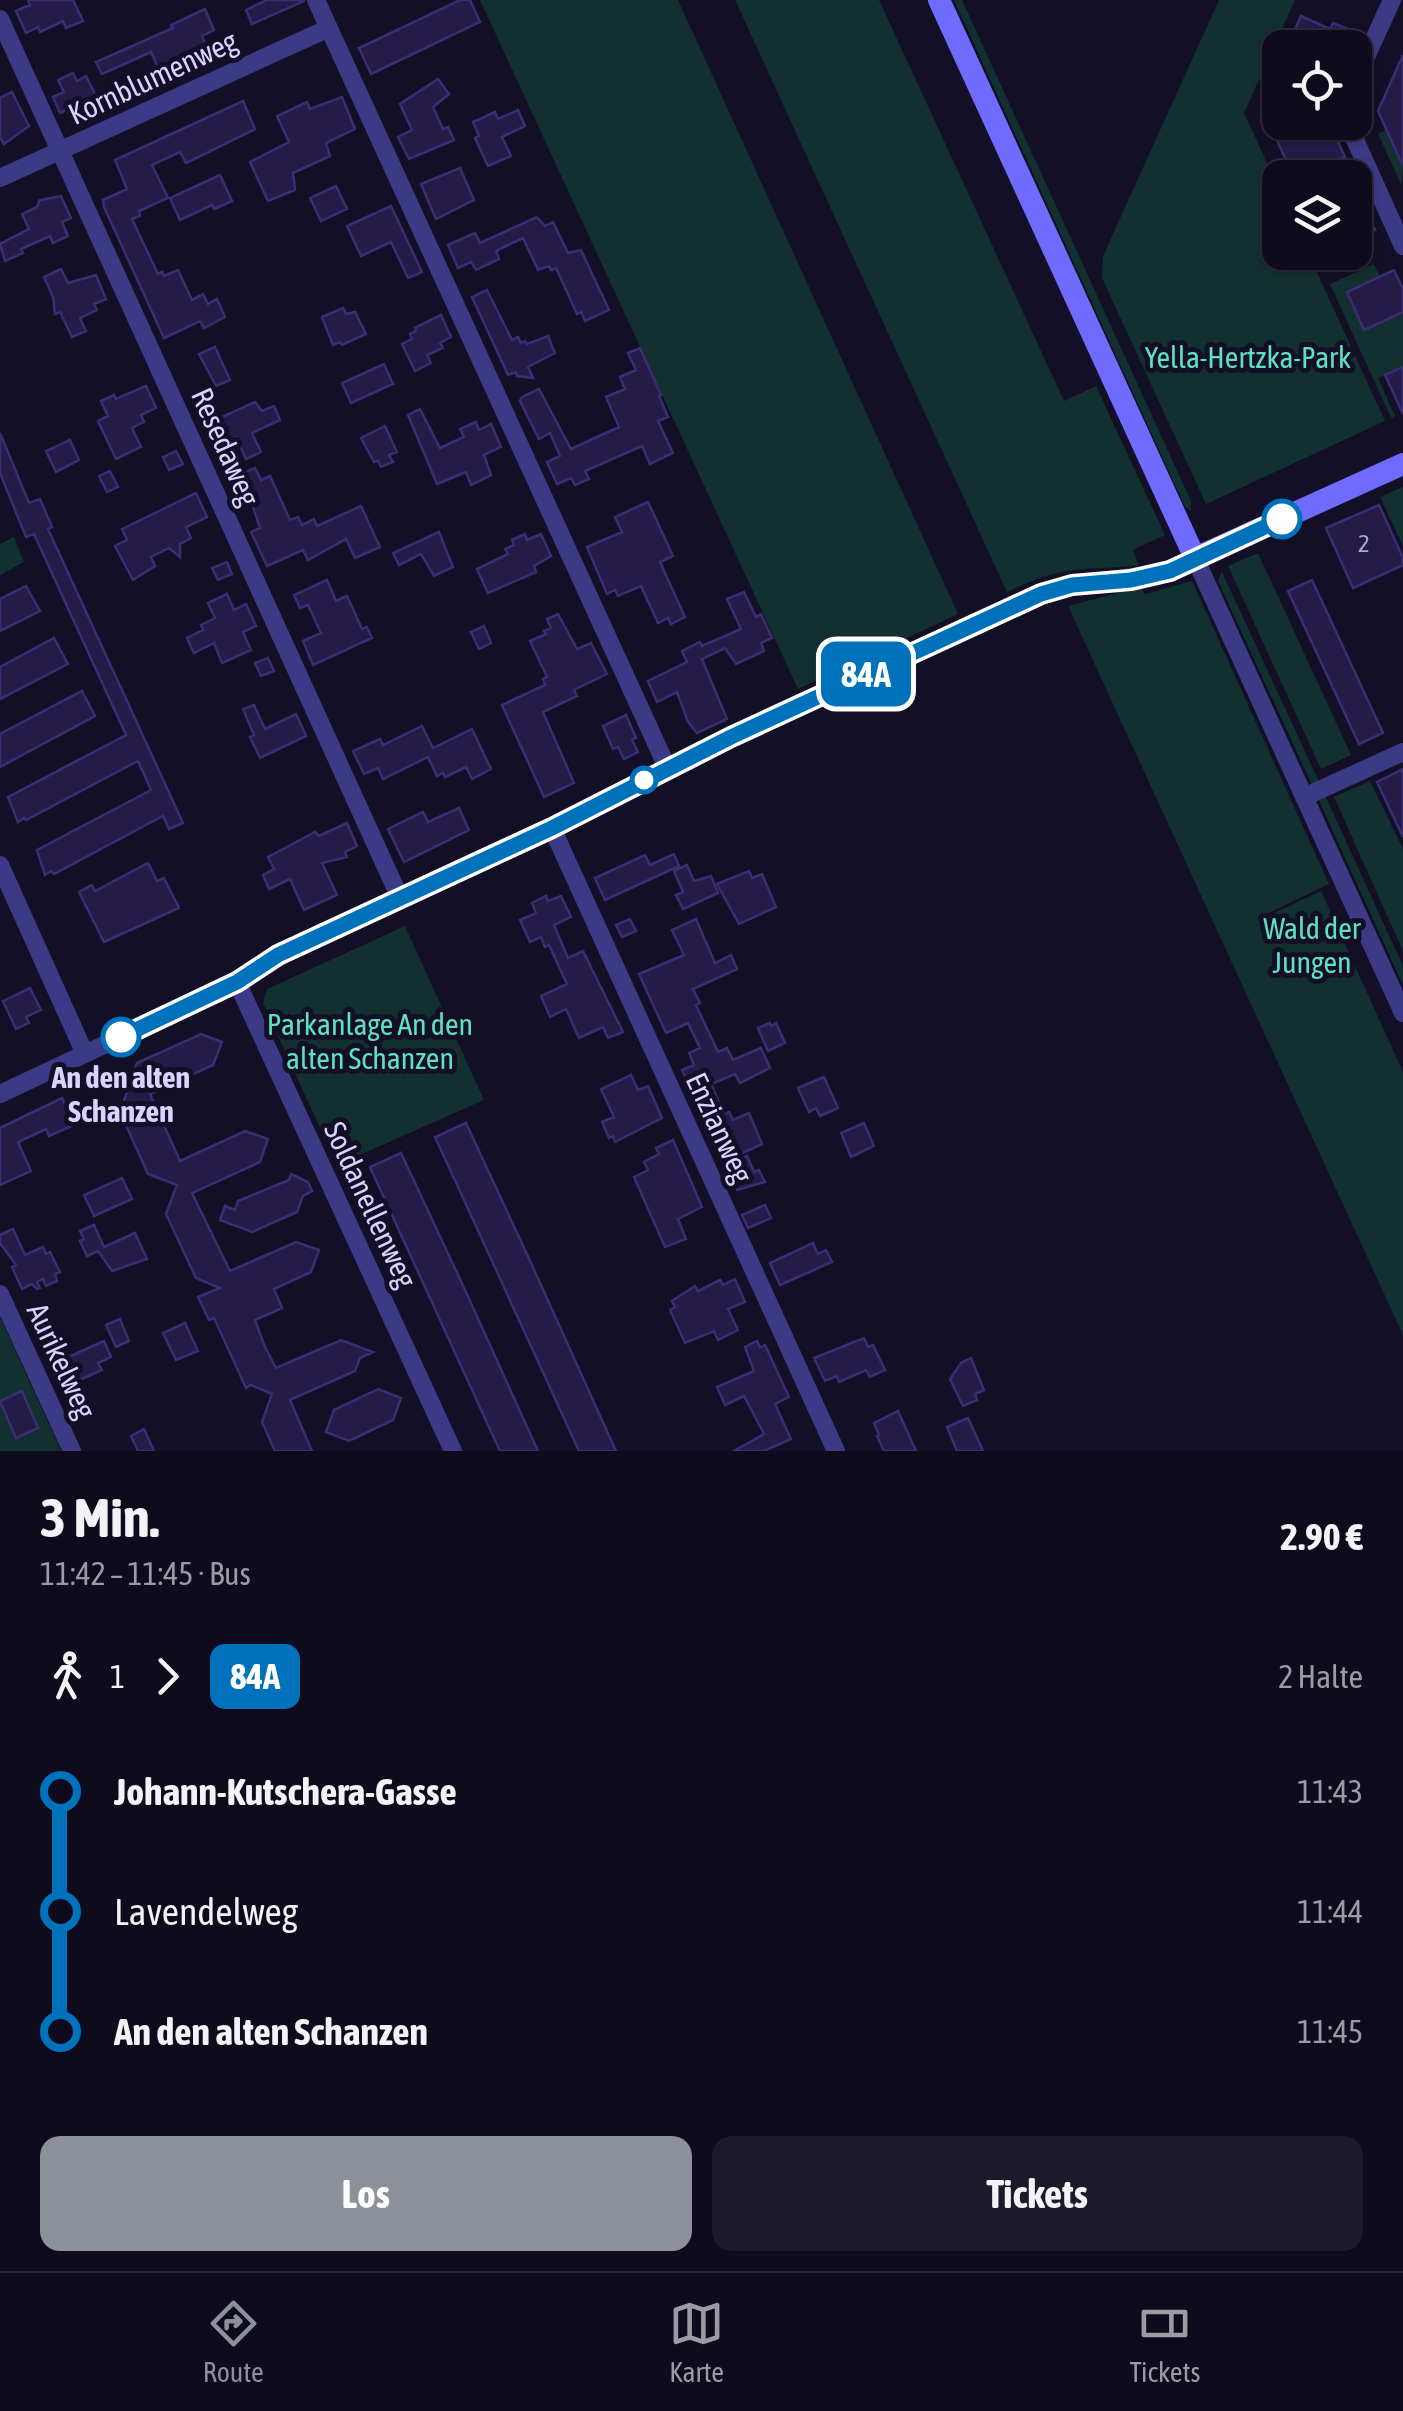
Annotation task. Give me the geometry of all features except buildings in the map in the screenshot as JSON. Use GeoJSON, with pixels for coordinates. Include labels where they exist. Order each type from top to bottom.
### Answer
{"type":"FeatureCollection","features":[{"type":"Feature","properties":{"kind":"street"},"geometry":{"type":"LineString","coordinates":[[316,0],[667,767]]}},
{"type":"Feature","properties":{"kind":"street"},"geometry":{"type":"LineString","coordinates":[[939,0],[1403,1013]]}},
{"type":"Feature","properties":{"kind":"street"},"geometry":{"type":"LineString","coordinates":[[1372,44],[1392,0]]}},
{"type":"Feature","properties":{"kind":"street","name":"Resedaweg"},"geometry":{"type":"LineString","coordinates":[[0,20],[400,898]]}},
{"type":"Feature","properties":{"kind":"street","name":"Kornblumenweg"},"geometry":{"type":"LineString","coordinates":[[0,178],[329,28]]}},
{"type":"Feature","properties":{"kind":"street"},"geometry":{"type":"LineString","coordinates":[[1356,140],[1403,246]]}},
{"type":"Feature","properties":{"kind":"street"},"geometry":{"type":"LineString","coordinates":[[0,1094],[237,982],[278,955],[552,828],[667,767],[1041,594],[1072,585],[1162,574],[1403,464]]}},
{"type":"Feature","properties":{"kind":"street"},"geometry":{"type":"LineString","coordinates":[[1304,797],[1403,752]]}},
{"type":"Feature","properties":{"kind":"street","name":"Enzianweg"},"geometry":{"type":"LineString","coordinates":[[552,828],[836,1451]]}},
{"type":"Feature","properties":{"kind":"street"},"geometry":{"type":"LineString","coordinates":[[0,865],[86,1054]]}},
{"type":"Feature","properties":{"kind":"street","name":"Soldanellenweg"},"geometry":{"type":"LineString","coordinates":[[237,982],[453,1451]]}},
{"type":"Feature","properties":{"kind":"street","name":"Aurikelweg"},"geometry":{"type":"LineString","coordinates":[[0,1294],[72,1451]]}},
{"type":"Feature","properties":{"kind":"green space"},"geometry":{"type":"Polygon","coordinates":[[[480,0],[678,0],[958,614],[798,689],[480,0]]]}},
{"type":"Feature","properties":{"kind":"green space"},"geometry":{"type":"Polygon","coordinates":[[[735,0],[879,0],[1064,401],[1096,386],[1165,535],[1133,550],[1139,565],[1059,572],[1007,592],[735,0]]]}},
{"type":"Feature","properties":{"kind":"green space"},"geometry":{"type":"Polygon","coordinates":[[[954,0],[962,0],[1191,501],[1191,511],[1185,507],[954,0]]]}},
{"type":"Feature","properties":{"kind":"green space","name":"Yella-Hertzka-Park"},"geometry":{"type":"Polygon","coordinates":[[[1219,0],[1295,0],[1281,30],[1262,30],[1262,73],[1244,113],[1266,160],[1262,160],[1262,270],[1316,270],[1385,421],[1206,504],[1102,278],[1103,256],[1219,0]]]}},
{"type":"Feature","properties":{"kind":"green space"},"geometry":{"type":"Polygon","coordinates":[[[1386,130],[1403,166],[1402,186],[1378,134],[1386,130]]]}},
{"type":"Feature","properties":{"kind":"green space"},"geometry":{"type":"Polygon","coordinates":[[[1372,265],[1380,277],[1364,329],[1403,312],[1403,367],[1378,378],[1395,416],[1391,418],[1330,284],[1361,270],[1372,270],[1372,265]]]}},
{"type":"Feature","properties":{"kind":"green space"},"geometry":{"type":"Polygon","coordinates":[[[1403,487],[1403,546],[1380,497],[1403,487]]]}},
{"type":"Feature","properties":{"kind":"green space"},"geometry":{"type":"Polygon","coordinates":[[[14,537],[24,562],[0,575],[0,544],[14,537]]]}},
{"type":"Feature","properties":{"kind":"green space"},"geometry":{"type":"Polygon","coordinates":[[[1258,553],[1351,755],[1321,769],[1228,566],[1258,553]]]}},
{"type":"Feature","properties":{"kind":"green space"},"geometry":{"type":"Polygon","coordinates":[[[1222,572],[1321,786],[1314,789],[1218,581],[1222,572]]]}},
{"type":"Feature","properties":{"kind":"green space","name":"Wald der Jungen"},"geometry":{"type":"Polygon","coordinates":[[[1192,581],[1329,884],[1264,915],[1321,891],[1403,1072],[1403,1335],[1068,606],[1140,587],[1145,594],[1192,581]]]}},
{"type":"Feature","properties":{"kind":"green space"},"geometry":{"type":"Polygon","coordinates":[[[1370,781],[1403,849],[1403,951],[1334,797],[1370,781]]]}},
{"type":"Feature","properties":{"kind":"green space"},"geometry":{"type":"Polygon","coordinates":[[[1324,793],[1403,966],[1403,985],[1317,796],[1324,793]]]}},
{"type":"Feature","properties":{"kind":"green space","name":"Parkanlage An den alten Schanzen"},"geometry":{"type":"Polygon","coordinates":[[[405,926],[484,1100],[337,1165],[263,1003],[267,989],[405,926]]]}},
{"type":"Feature","properties":{"kind":"green space"},"geometry":{"type":"Polygon","coordinates":[[[0,1317],[61,1451],[0,1451],[0,1317]]]}},
{"type":"Feature","properties":{"kind":"bus line","name":"84A"},"geometry":{"type":"LineString","coordinates":[[121,1037],[237,982],[278,955],[552,828],[667,767],[1054,588],[1131,580],[1170,571],[1282,519]]}},
{"type":"Feature","properties":{"kind":"place","name":"An den alten Schanzen"},"geometry":{"type":"Point","coordinates":[121,1037]}}]}
